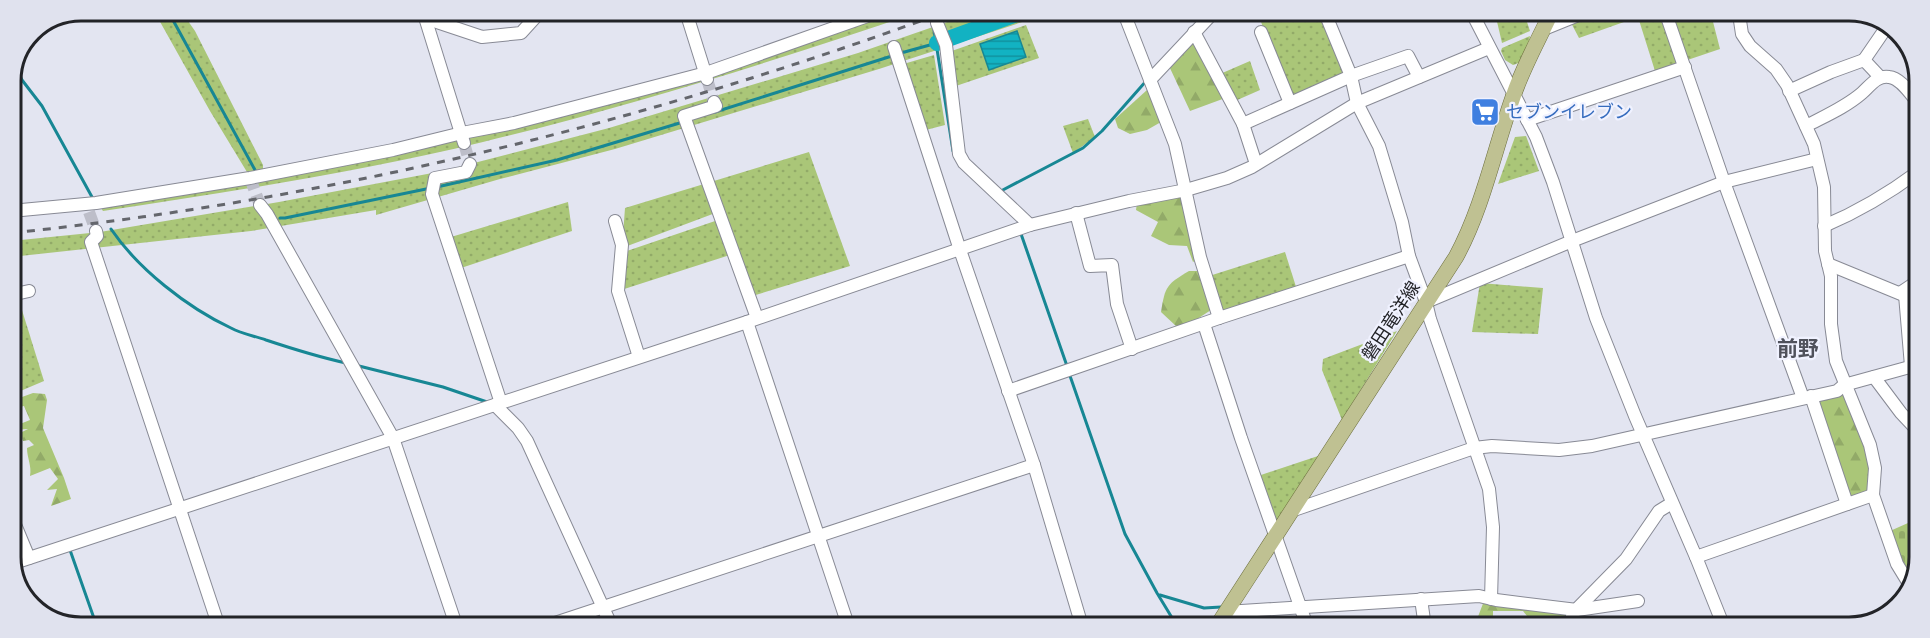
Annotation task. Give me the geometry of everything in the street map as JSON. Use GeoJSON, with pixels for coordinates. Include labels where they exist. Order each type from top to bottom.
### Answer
{"type":"FeatureCollection","features":[{"type":"Feature","properties":{"kind":"main road","name":"磐田竜洋線"},"geometry":{"type":"LineString","coordinates":[[1223,617],[1294,510],[1467,236],[1480,202],[1513,94],[1548,21]]}},
{"type":"Feature","properties":{"kind":"street"},"geometry":{"type":"LineString","coordinates":[[426,21],[463,138]]}},
{"type":"Feature","properties":{"kind":"street"},"geometry":{"type":"LineString","coordinates":[[442,21],[482,37],[521,33],[532,21]]}},
{"type":"Feature","properties":{"kind":"street"},"geometry":{"type":"LineString","coordinates":[[689,21],[707,76]]}},
{"type":"Feature","properties":{"kind":"street"},"geometry":{"type":"LineString","coordinates":[[21,211],[88,208],[463,138],[514,123],[707,76],[855,21]]}},
{"type":"Feature","properties":{"kind":"street"},"geometry":{"type":"LineString","coordinates":[[1127,21],[1175,144],[1200,257],[1219,318]]}},
{"type":"Feature","properties":{"kind":"street"},"geometry":{"type":"LineString","coordinates":[[1150,80],[1205,21]]}},
{"type":"Feature","properties":{"kind":"street"},"geometry":{"type":"LineString","coordinates":[[1328,21],[1351,76],[1357,103],[1379,146],[1402,222],[1409,256],[1489,489],[1493,527],[1491,599]]}},
{"type":"Feature","properties":{"kind":"street"},"geometry":{"type":"LineString","coordinates":[[1476,21],[1536,137],[1553,182],[1596,318],[1720,617]]}},
{"type":"Feature","properties":{"kind":"street"},"geometry":{"type":"LineString","coordinates":[[1544,29],[1564,21]]}},
{"type":"Feature","properties":{"kind":"street"},"geometry":{"type":"LineString","coordinates":[[1669,21],[1724,182],[1847,504]]}},
{"type":"Feature","properties":{"kind":"street"},"geometry":{"type":"LineString","coordinates":[[1740,21],[1742,34],[1750,46],[1776,69],[1790,91],[1814,144],[1824,187],[1825,251],[1831,276],[1832,338],[1836,361],[1870,445],[1875,468],[1873,495],[1897,564],[1905,578]]}},
{"type":"Feature","properties":{"kind":"street"},"geometry":{"type":"LineString","coordinates":[[937,23],[946,45],[959,154],[964,163],[1030,225]]}},
{"type":"Feature","properties":{"kind":"street"},"geometry":{"type":"LineString","coordinates":[[1790,91],[1864,60],[1883,31]]}},
{"type":"Feature","properties":{"kind":"street"},"geometry":{"type":"LineString","coordinates":[[1194,32],[1243,124],[1256,164]]}},
{"type":"Feature","properties":{"kind":"street"},"geometry":{"type":"LineString","coordinates":[[1261,32],[1290,103]]}},
{"type":"Feature","properties":{"kind":"street"},"geometry":{"type":"LineString","coordinates":[[894,47],[960,250],[1034,465],[1079,617]]}},
{"type":"Feature","properties":{"kind":"street"},"geometry":{"type":"LineString","coordinates":[[21,561],[752,320],[1030,225],[1186,190],[1227,178],[1256,164],[1357,103],[1489,48]]}},
{"type":"Feature","properties":{"kind":"street"},"geometry":{"type":"LineString","coordinates":[[1243,124],[1351,76],[1408,56],[1419,77]]}},
{"type":"Feature","properties":{"kind":"street"},"geometry":{"type":"LineString","coordinates":[[1864,60],[1880,77]]}},
{"type":"Feature","properties":{"kind":"street"},"geometry":{"type":"LineString","coordinates":[[1527,120],[1685,67]]}},
{"type":"Feature","properties":{"kind":"street"},"geometry":{"type":"LineString","coordinates":[[1806,126],[1860,95],[1880,77],[1896,79],[1909,93]]}},
{"type":"Feature","properties":{"kind":"street"},"geometry":{"type":"LineString","coordinates":[[714,102],[716,106],[684,116],[752,320],[845,617]]}},
{"type":"Feature","properties":{"kind":"street"},"geometry":{"type":"LineString","coordinates":[[1426,302],[1724,182],[1817,159]]}},
{"type":"Feature","properties":{"kind":"street"},"geometry":{"type":"LineString","coordinates":[[470,164],[466,172],[435,178],[432,194],[498,404],[527,441],[608,617]]}},
{"type":"Feature","properties":{"kind":"street"},"geometry":{"type":"LineString","coordinates":[[1824,226],[1856,212],[1888,194],[1909,178]]}},
{"type":"Feature","properties":{"kind":"street"},"geometry":{"type":"LineString","coordinates":[[260,205],[393,438],[453,617]]}},
{"type":"Feature","properties":{"kind":"street"},"geometry":{"type":"LineString","coordinates":[[1076,213],[1090,266],[1112,265],[1117,304],[1131,349]]}},
{"type":"Feature","properties":{"kind":"street"},"geometry":{"type":"LineString","coordinates":[[615,221],[622,245],[618,291],[639,357]]}},
{"type":"Feature","properties":{"kind":"street"},"geometry":{"type":"LineString","coordinates":[[96,231],[97,236],[91,242],[216,617]]}},
{"type":"Feature","properties":{"kind":"street"},"geometry":{"type":"LineString","coordinates":[[1008,391],[1219,318],[1409,256]]}},
{"type":"Feature","properties":{"kind":"street"},"geometry":{"type":"LineString","coordinates":[[1828,264],[1909,297]]}},
{"type":"Feature","properties":{"kind":"street"},"geometry":{"type":"LineString","coordinates":[[1903,294],[1909,289]]}},
{"type":"Feature","properties":{"kind":"street"},"geometry":{"type":"LineString","coordinates":[[21,293],[29,291]]}},
{"type":"Feature","properties":{"kind":"street"},"geometry":{"type":"LineString","coordinates":[[1903,294],[1909,333]]}},
{"type":"Feature","properties":{"kind":"street"},"geometry":{"type":"LineString","coordinates":[[1203,324],[1304,617]]}},
{"type":"Feature","properties":{"kind":"street"},"geometry":{"type":"LineString","coordinates":[[1294,510],[1474,448],[1492,446],[1559,450],[1592,446],[1836,391],[1844,385],[1909,366]]}},
{"type":"Feature","properties":{"kind":"street"},"geometry":{"type":"LineString","coordinates":[[1874,377],[1909,420]]}},
{"type":"Feature","properties":{"kind":"street"},"geometry":{"type":"LineString","coordinates":[[572,617],[1034,465]]}},
{"type":"Feature","properties":{"kind":"street"},"geometry":{"type":"LineString","coordinates":[[1696,557],[1873,495]]}},
{"type":"Feature","properties":{"kind":"street"},"geometry":{"type":"LineString","coordinates":[[1572,617],[1626,559],[1659,511],[1672,503]]}},
{"type":"Feature","properties":{"kind":"street"},"geometry":{"type":"LineString","coordinates":[[21,539],[29,558]]}},
{"type":"Feature","properties":{"kind":"street"},"geometry":{"type":"LineString","coordinates":[[1226,612],[1479,596],[1577,610],[1638,601]]}},
{"type":"Feature","properties":{"kind":"street"},"geometry":{"type":"LineString","coordinates":[[1421,599],[1424,617]]}},
{"type":"Feature","properties":{"kind":"green space"},"geometry":{"type":"Polygon","coordinates":[[[160,21],[188,21],[195,31],[263,165],[263,174],[330,162],[704,73],[854,21],[892,21],[702,82],[483,142],[341,172],[103,211],[98,204],[250,177],[160,21]]]}},
{"type":"Feature","properties":{"kind":"green space"},"geometry":{"type":"Polygon","coordinates":[[[950,21],[1026,21],[879,69],[615,149],[376,215],[376,210],[251,231],[21,256],[21,240],[100,232],[279,202],[443,171],[609,128],[858,53],[950,21]]]}},
{"type":"Feature","properties":{"kind":"green space"},"geometry":{"type":"Polygon","coordinates":[[[1261,21],[1328,21],[1349,73],[1288,100],[1261,21]]]}},
{"type":"Feature","properties":{"kind":"green space"},"geometry":{"type":"Polygon","coordinates":[[[1497,21],[1527,21],[1530,31],[1502,43],[1497,21]]]}},
{"type":"Feature","properties":{"kind":"green space"},"geometry":{"type":"Polygon","coordinates":[[[1570,21],[1627,21],[1579,38],[1570,21]]]}},
{"type":"Feature","properties":{"kind":"green space"},"geometry":{"type":"Polygon","coordinates":[[[1639,21],[1713,21],[1720,49],[1655,71],[1639,21]]]}},
{"type":"Feature","properties":{"kind":"green space"},"geometry":{"type":"Polygon","coordinates":[[[1026,25],[1039,58],[950,88],[946,53],[1026,25]]]}},
{"type":"Feature","properties":{"kind":"green space"},"geometry":{"type":"Polygon","coordinates":[[[1196,36],[1228,97],[1190,111],[1169,66],[1196,36]]]}},
{"type":"Feature","properties":{"kind":"green space"},"geometry":{"type":"Polygon","coordinates":[[[1530,36],[1527,50],[1521,61],[1513,65],[1505,60],[1502,48],[1530,36]]]}},
{"type":"Feature","properties":{"kind":"green space"},"geometry":{"type":"Polygon","coordinates":[[[934,55],[945,125],[922,131],[900,65],[934,55]]]}},
{"type":"Feature","properties":{"kind":"green space"},"geometry":{"type":"Polygon","coordinates":[[[1250,61],[1260,90],[1235,101],[1220,74],[1250,61]]]}},
{"type":"Feature","properties":{"kind":"green space"},"geometry":{"type":"Polygon","coordinates":[[[1147,90],[1161,108],[1161,122],[1147,130],[1130,134],[1118,128],[1115,119],[1147,90]]]}},
{"type":"Feature","properties":{"kind":"green space"},"geometry":{"type":"Polygon","coordinates":[[[1088,119],[1095,137],[1073,153],[1063,126],[1088,119]]]}},
{"type":"Feature","properties":{"kind":"green space"},"geometry":{"type":"Polygon","coordinates":[[[1526,136],[1539,171],[1498,184],[1515,137],[1526,136]]]}},
{"type":"Feature","properties":{"kind":"green space"},"geometry":{"type":"Polygon","coordinates":[[[809,152],[850,266],[749,297],[733,254],[618,291],[621,253],[721,219],[718,212],[622,248],[625,208],[809,152]]]}},
{"type":"Feature","properties":{"kind":"green space"},"geometry":{"type":"Polygon","coordinates":[[[1179,197],[1190,212],[1200,257],[1193,262],[1187,246],[1169,245],[1151,236],[1158,222],[1136,210],[1137,203],[1179,197]]]}},
{"type":"Feature","properties":{"kind":"green space"},"geometry":{"type":"Polygon","coordinates":[[[568,202],[572,231],[461,268],[451,237],[568,202]]]}},
{"type":"Feature","properties":{"kind":"green space"},"geometry":{"type":"Polygon","coordinates":[[[1285,252],[1298,293],[1219,318],[1206,277],[1285,252]]]}},
{"type":"Feature","properties":{"kind":"green space"},"geometry":{"type":"Polygon","coordinates":[[[1189,271],[1198,271],[1211,310],[1191,323],[1177,327],[1161,312],[1162,303],[1168,287],[1189,271]]]}},
{"type":"Feature","properties":{"kind":"green space"},"geometry":{"type":"Polygon","coordinates":[[[1480,283],[1543,288],[1538,334],[1472,332],[1480,283]]]}},
{"type":"Feature","properties":{"kind":"green space"},"geometry":{"type":"Polygon","coordinates":[[[21,307],[44,381],[21,391],[21,307]]]}},
{"type":"Feature","properties":{"kind":"green space"},"geometry":{"type":"Polygon","coordinates":[[[1397,331],[1342,420],[1322,370],[1323,359],[1397,331]]]}},
{"type":"Feature","properties":{"kind":"green space"},"geometry":{"type":"Polygon","coordinates":[[[1844,385],[1870,445],[1873,495],[1847,504],[1811,396],[1844,385]]]}},
{"type":"Feature","properties":{"kind":"green space"},"geometry":{"type":"Polygon","coordinates":[[[33,393],[45,394],[47,400],[43,428],[71,499],[51,506],[57,489],[47,490],[58,479],[50,468],[30,476],[27,448],[34,445],[29,440],[23,441],[21,436],[21,432],[28,429],[21,429],[21,424],[30,420],[24,406],[21,407],[21,397],[33,393]]]}},
{"type":"Feature","properties":{"kind":"green space"},"geometry":{"type":"Polygon","coordinates":[[[1321,455],[1276,526],[1255,477],[1321,455]]]}},
{"type":"Feature","properties":{"kind":"green space"},"geometry":{"type":"Polygon","coordinates":[[[1908,523],[1909,557],[1906,575],[1890,531],[1908,523]]]}},
{"type":"Feature","properties":{"kind":"green space"},"geometry":{"type":"Polygon","coordinates":[[[1484,601],[1572,610],[1570,617],[1528,617],[1523,611],[1493,611],[1493,617],[1478,617],[1484,601]]]}},
{"type":"Feature","properties":{"kind":"water"},"geometry":{"type":"Polygon","coordinates":[[[1017,31],[1026,57],[989,70],[980,44],[1017,31]]]}},
{"type":"Feature","properties":{"kind":"waterway"},"geometry":{"type":"LineString","coordinates":[[173,21],[255,170]]}},
{"type":"Feature","properties":{"kind":"waterway"},"geometry":{"type":"LineString","coordinates":[[937,43],[997,21]]}},
{"type":"Feature","properties":{"kind":"waterway"},"geometry":{"type":"LineString","coordinates":[[934,30],[953,151]]}},
{"type":"Feature","properties":{"kind":"waterway"},"geometry":{"type":"LineString","coordinates":[[901,53],[937,43]]}},
{"type":"Feature","properties":{"kind":"waterway"},"geometry":{"type":"LineString","coordinates":[[715,112],[895,55]]}},
{"type":"Feature","properties":{"kind":"waterway"},"geometry":{"type":"LineString","coordinates":[[21,78],[42,106],[92,197]]}},
{"type":"Feature","properties":{"kind":"waterway"},"geometry":{"type":"LineString","coordinates":[[999,192],[1083,148],[1102,131],[1147,80]]}},
{"type":"Feature","properties":{"kind":"waterway"},"geometry":{"type":"LineString","coordinates":[[437,187],[557,160],[683,122]]}},
{"type":"Feature","properties":{"kind":"waterway"},"geometry":{"type":"LineString","coordinates":[[280,218],[431,188]]}},
{"type":"Feature","properties":{"kind":"waterway"},"geometry":{"type":"LineString","coordinates":[[111,229],[149,273],[181,298],[215,320],[244,333],[346,363]]}},
{"type":"Feature","properties":{"kind":"waterway"},"geometry":{"type":"LineString","coordinates":[[1020,231],[1067,366]]}},
{"type":"Feature","properties":{"kind":"waterway"},"geometry":{"type":"LineString","coordinates":[[355,365],[443,387],[490,403]]}},
{"type":"Feature","properties":{"kind":"waterway"},"geometry":{"type":"LineString","coordinates":[[1069,373],[1125,534],[1172,617]]}},
{"type":"Feature","properties":{"kind":"waterway"},"geometry":{"type":"LineString","coordinates":[[70,550],[94,617]]}},
{"type":"Feature","properties":{"kind":"waterway"},"geometry":{"type":"LineString","coordinates":[[1160,595],[1204,608],[1221,607]]}},
{"type":"Feature","properties":{"kind":"tunnel"},"geometry":{"type":"LineString","coordinates":[[707,79],[714,102]]}},
{"type":"Feature","properties":{"kind":"tunnel"},"geometry":{"type":"LineString","coordinates":[[464,143],[470,164]]}},
{"type":"Feature","properties":{"kind":"tunnel"},"geometry":{"type":"LineString","coordinates":[[250,178],[260,205]]}},
{"type":"Feature","properties":{"kind":"tunnel"},"geometry":{"type":"LineString","coordinates":[[89,212],[96,231]]}},
{"type":"Feature","properties":{"kind":"railway"},"geometry":{"type":"LineString","coordinates":[[21,232],[130,219],[249,200],[367,178],[485,152],[717,89],[920,21]]}},
{"type":"Feature","properties":{"kind":"place","name":"セブンイレブン"},"geometry":{"type":"Point","coordinates":[1485,112]}},
{"type":"Feature","properties":{"kind":"district","name":"前野"},"geometry":{"type":"Point","coordinates":[1798,349]}}]}
